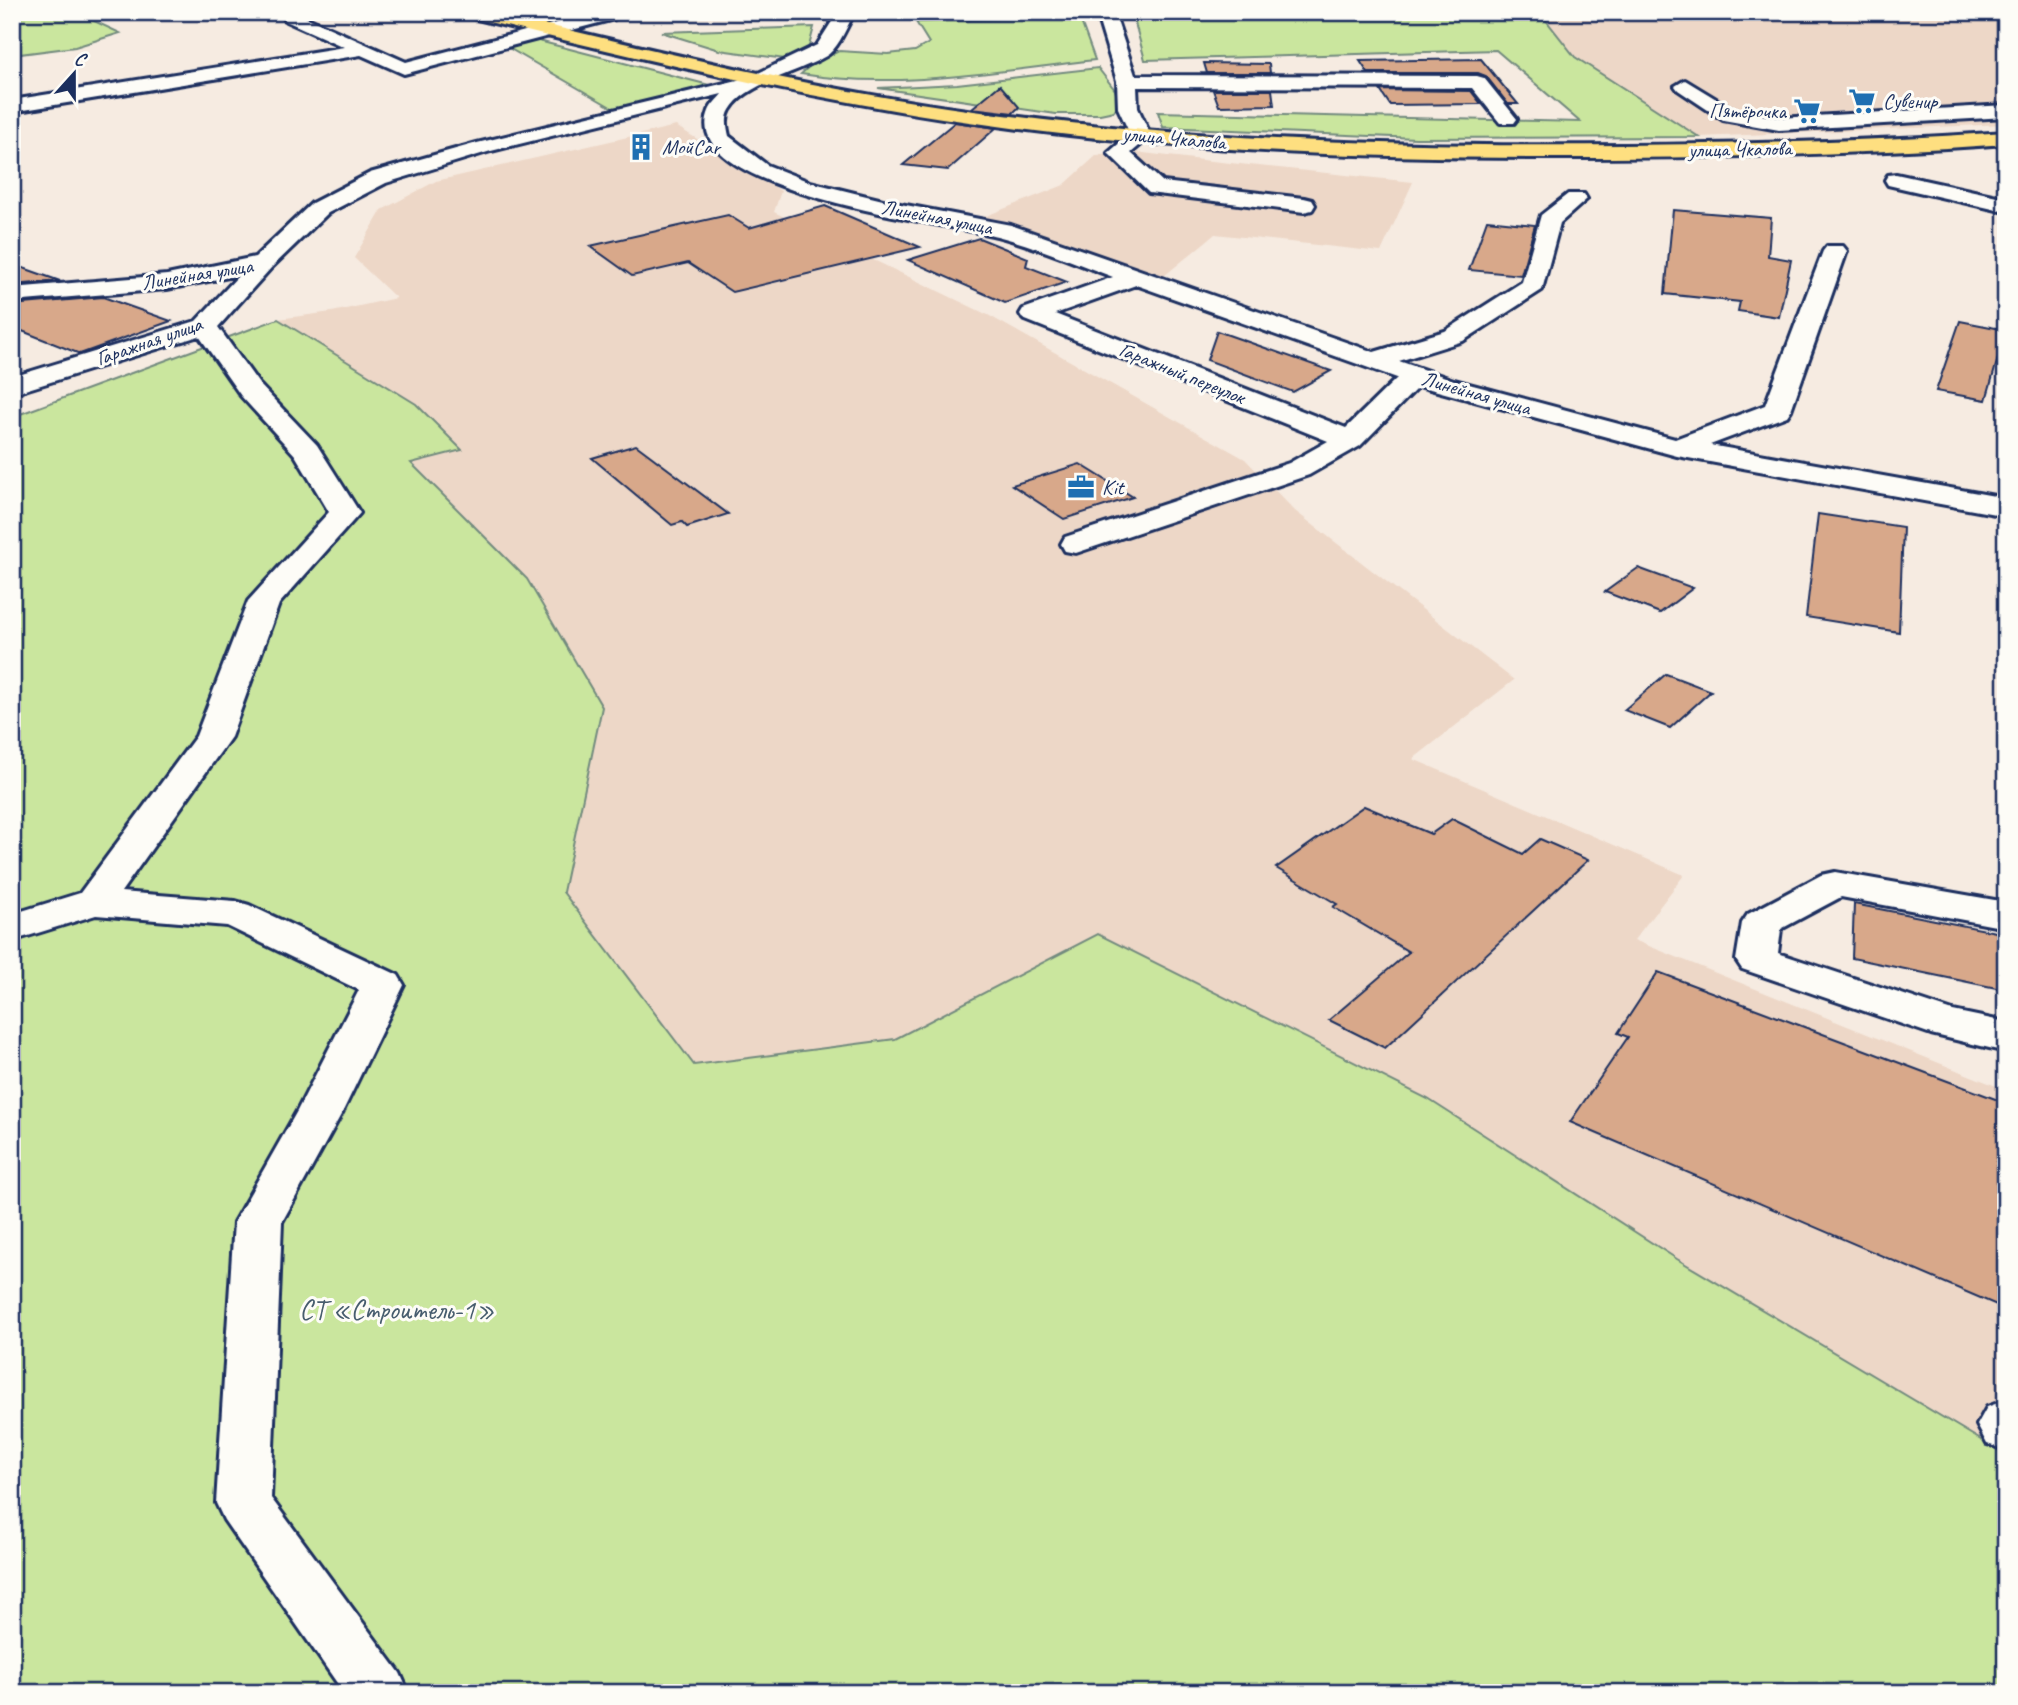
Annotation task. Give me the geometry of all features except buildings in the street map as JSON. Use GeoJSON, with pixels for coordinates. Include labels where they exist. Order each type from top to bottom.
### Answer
{"type":"FeatureCollection","features":[{"type":"Feature","properties":{"kind":"main road","name":"улица Чкалова"},"geometry":{"type":"LineString","coordinates":[[471,12],[760,79],[999,120],[1141,136],[1398,150],[1571,152],[1888,147],[2006,138]]}},
{"type":"Feature","properties":{"kind":"street"},"geometry":{"type":"LineString","coordinates":[[760,79],[824,49],[847,12]]}},
{"type":"Feature","properties":{"kind":"street"},"geometry":{"type":"LineString","coordinates":[[1105,12],[1127,80],[1128,108],[1141,136],[1118,153],[1157,188],[1304,205]]}},
{"type":"Feature","properties":{"kind":"street"},"geometry":{"type":"LineString","coordinates":[[292,17],[404,68],[608,15]]}},
{"type":"Feature","properties":{"kind":"street"},"geometry":{"type":"LineString","coordinates":[[12,106],[362,50]]}},
{"type":"Feature","properties":{"kind":"street","name":"Линейная улица"},"geometry":{"type":"LineString","coordinates":[[12,295],[167,282],[263,263],[320,208],[378,178],[484,147],[760,79]]}},
{"type":"Feature","properties":{"kind":"street","name":"Линейная улица"},"geometry":{"type":"LineString","coordinates":[[760,79],[730,97],[719,110],[716,123],[719,138],[759,170],[802,187],[895,210],[1003,230],[1457,390],[1677,448],[2006,507]]}},
{"type":"Feature","properties":{"kind":"street"},"geometry":{"type":"LineString","coordinates":[[1127,80],[1477,82],[1507,120]]}},
{"type":"Feature","properties":{"kind":"street"},"geometry":{"type":"LineString","coordinates":[[1685,86],[1730,116],[1779,124],[2006,111]]}},
{"type":"Feature","properties":{"kind":"street"},"geometry":{"type":"LineString","coordinates":[[1896,180],[2006,205]]}},
{"type":"Feature","properties":{"kind":"street"},"geometry":{"type":"LineString","coordinates":[[1375,360],[1454,335],[1533,285],[1549,220],[1576,199]]}},
{"type":"Feature","properties":{"kind":"street"},"geometry":{"type":"LineString","coordinates":[[1677,448],[1777,410],[1835,251]]}},
{"type":"Feature","properties":{"kind":"street","name":"Гаражная улица"},"geometry":{"type":"LineString","coordinates":[[12,386],[205,326],[263,263]]}},
{"type":"Feature","properties":{"kind":"street","name":"Гаражный переулок"},"geometry":{"type":"LineString","coordinates":[[1136,277],[1031,314],[1350,440]]}},
{"type":"Feature","properties":{"kind":"street"},"geometry":{"type":"LineString","coordinates":[[94,902],[213,737],[264,601],[345,513],[307,451],[250,390],[205,326]]}},
{"type":"Feature","properties":{"kind":"street"},"geometry":{"type":"LineString","coordinates":[[1076,544],[1299,469],[1350,440],[1415,375]]}},
{"type":"Feature","properties":{"kind":"street"},"geometry":{"type":"LineString","coordinates":[[2006,915],[1835,884],[1762,923],[1757,960],[1946,1024],[2006,1037]]}},
{"type":"Feature","properties":{"kind":"street"},"geometry":{"type":"LineString","coordinates":[[12,928],[94,902],[234,914],[383,985],[320,1111],[258,1222],[243,1503],[379,1693]]}},
{"type":"Feature","properties":{"kind":"street"},"geometry":{"type":"LineString","coordinates":[[2006,1422],[2003,1425],[2006,1428]]}},
{"type":"Feature","properties":{"kind":"shaded area"},"geometry":{"type":"Polygon","coordinates":[[[628,12],[782,12],[661,19],[623,15],[628,12]]]}},
{"type":"Feature","properties":{"kind":"shaded area"},"geometry":{"type":"Polygon","coordinates":[[[1580,12],[2006,12],[2006,124],[1699,137],[1575,57],[1542,15],[1580,12]]]}},
{"type":"Feature","properties":{"kind":"shaded area"},"geometry":{"type":"Polygon","coordinates":[[[676,126],[781,191],[774,212],[988,315],[1245,459],[1295,511],[1514,680],[1413,759],[1684,875],[1634,940],[2006,1090],[2006,1455],[1677,1259],[1428,1099],[1098,934],[895,1039],[694,1065],[562,892],[602,707],[527,579],[411,462],[461,449],[416,404],[278,319],[332,312],[396,298],[354,258],[382,210],[436,181],[676,126]]]}},
{"type":"Feature","properties":{"kind":"shaded area"},"geometry":{"type":"Polygon","coordinates":[[[1135,152],[1413,182],[1381,252],[1215,234],[1164,276],[981,218],[1064,185],[1097,155],[1135,152]]]}},
{"type":"Feature","properties":{"kind":"green space"},"geometry":{"type":"Polygon","coordinates":[[[12,12],[75,12],[120,33],[75,47],[12,55],[12,12]]]}},
{"type":"Feature","properties":{"kind":"green space"},"geometry":{"type":"Polygon","coordinates":[[[1132,12],[1580,12],[1542,15],[1575,57],[1699,137],[1416,138],[1163,127],[1158,112],[1580,122],[1496,50],[1145,60],[1132,12]]]}},
{"type":"Feature","properties":{"kind":"green space"},"geometry":{"type":"Polygon","coordinates":[[[1079,16],[1095,60],[911,80],[801,74],[812,64],[839,51],[888,54],[915,51],[929,43],[916,22],[1079,16]]]}},
{"type":"Feature","properties":{"kind":"green space"},"geometry":{"type":"Polygon","coordinates":[[[814,27],[808,50],[785,59],[719,50],[661,32],[814,27]]]}},
{"type":"Feature","properties":{"kind":"green space"},"geometry":{"type":"Polygon","coordinates":[[[531,39],[713,86],[616,110],[507,47],[531,39]]]}},
{"type":"Feature","properties":{"kind":"green space"},"geometry":{"type":"Polygon","coordinates":[[[1098,68],[1115,90],[1119,103],[1114,111],[1100,114],[1056,114],[878,88],[957,84],[1098,68]]]}},
{"type":"Feature","properties":{"kind":"green space","name":"СТ «Строитель-1»"},"geometry":{"type":"Polygon","coordinates":[[[278,319],[416,404],[462,450],[411,463],[527,579],[602,707],[563,892],[694,1065],[895,1039],[1098,934],[1428,1099],[1677,1259],[2006,1455],[2006,1693],[12,1693],[12,417],[278,319]]]}},
{"type":"Feature","properties":{"kind":"place","name":"Сувенир"},"geometry":{"type":"Point","coordinates":[1862,101]}},
{"type":"Feature","properties":{"kind":"place","name":"Пятёрочка"},"geometry":{"type":"Point","coordinates":[1807,111]}},
{"type":"Feature","properties":{"kind":"place","name":"МойCar"},"geometry":{"type":"Point","coordinates":[641,147]}},
{"type":"Feature","properties":{"kind":"place","name":"Kit"},"geometry":{"type":"Point","coordinates":[1081,487]}}]}
